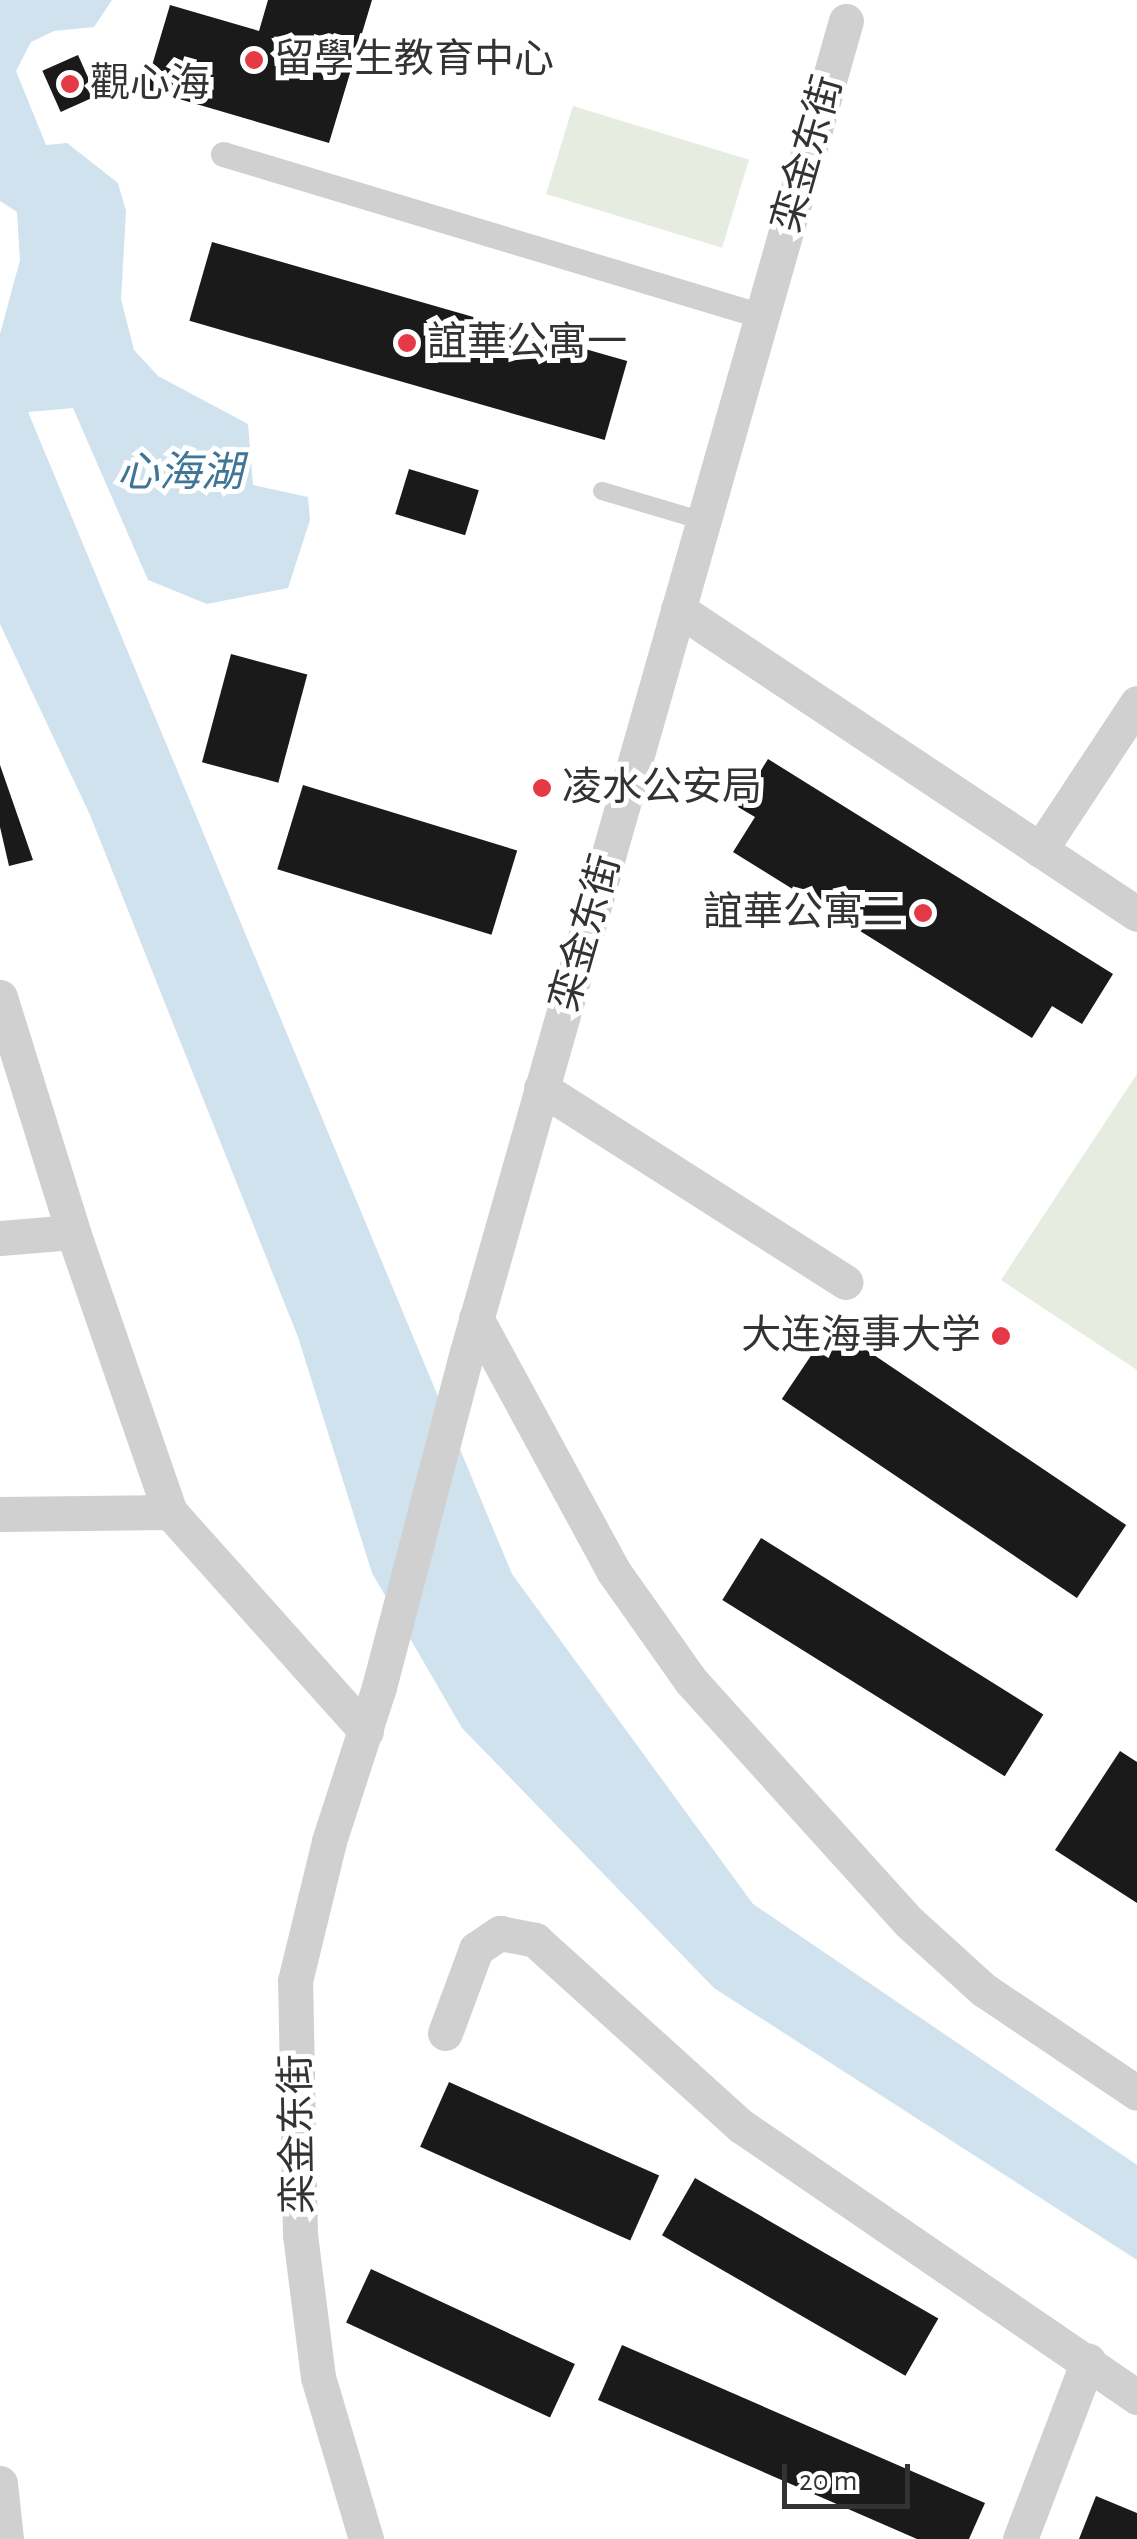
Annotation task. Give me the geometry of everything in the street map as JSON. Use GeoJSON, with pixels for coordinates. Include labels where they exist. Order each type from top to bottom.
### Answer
{"type":"FeatureCollection","features":[{"type":"Feature","properties":{"kind":"street","name":"栾金东街"},"geometry":{"type":"LineString","coordinates":[[366,2539],[318,2378],[300,2235],[296,1981],[328,1841],[379,1687],[472,1335],[849,7]]}},
{"type":"Feature","properties":{"kind":"street"},"geometry":{"type":"LineString","coordinates":[[223,154],[762,316]]}},
{"type":"Feature","properties":{"kind":"street"},"geometry":{"type":"LineString","coordinates":[[678,609],[1137,914]]}},
{"type":"Feature","properties":{"kind":"street"},"geometry":{"type":"LineString","coordinates":[[1040,850],[1137,703]]}},
{"type":"Feature","properties":{"kind":"street"},"geometry":{"type":"LineString","coordinates":[[0,997],[73,1232],[170,1512],[366,1731]]}},
{"type":"Feature","properties":{"kind":"street"},"geometry":{"type":"LineString","coordinates":[[542,1088],[846,1282]]}},
{"type":"Feature","properties":{"kind":"street"},"geometry":{"type":"LineString","coordinates":[[0,1238],[73,1232]]}},
{"type":"Feature","properties":{"kind":"street"},"geometry":{"type":"LineString","coordinates":[[472,1335],[604,1556],[691,1681],[910,1923],[984,1990],[1137,2093]]}},
{"type":"Feature","properties":{"kind":"street"},"geometry":{"type":"LineString","coordinates":[[0,1514],[170,1512]]}},
{"type":"Feature","properties":{"kind":"street"},"geometry":{"type":"LineString","coordinates":[[445,2032],[476,1949],[500,1934],[535,1940],[741,2126],[1137,2396]]}},
{"type":"Feature","properties":{"kind":"street"},"geometry":{"type":"LineString","coordinates":[[1020,2539],[1088,2361]]}},
{"type":"Feature","properties":{"kind":"street"},"geometry":{"type":"LineString","coordinates":[[0,2483],[6,2539]]}},
{"type":"Feature","properties":{"kind":"lane"},"geometry":{"type":"LineString","coordinates":[[602,490],[703,521]]}},
{"type":"Feature","properties":{"kind":"shaded area"},"geometry":{"type":"Polygon","coordinates":[[[573,106],[749,160],[722,248],[546,194],[573,106]]]}},
{"type":"Feature","properties":{"kind":"shaded area"},"geometry":{"type":"Polygon","coordinates":[[[1137,1074],[1137,1370],[1001,1280],[1137,1074]]]}},
{"type":"Feature","properties":{"kind":"water","name":"心海湖"},"geometry":{"type":"Polygon","coordinates":[[[0,0],[112,0],[94,27],[54,31],[31,42],[16,71],[46,145],[67,143],[118,183],[126,211],[121,299],[134,350],[158,376],[248,424],[253,485],[308,497],[310,520],[288,588],[207,604],[148,580],[73,408],[28,412],[512,1574],[753,1904],[1137,2165],[1137,2260],[714,1988],[462,1728],[372,1573],[298,1337],[90,815],[0,624],[0,334],[20,260],[17,212],[0,201],[0,0]]]}},
{"type":"Feature","properties":{"kind":"building","name":"留學生教育中心"},"geometry":{"type":"Polygon","coordinates":[[[268,0],[372,0],[329,143],[145,89],[170,5],[259,31],[268,0]]]}},
{"type":"Feature","properties":{"kind":"building","name":"觀心海"},"geometry":{"type":"Polygon","coordinates":[[[78,55],[96,96],[61,112],[42,71],[78,55]]]}},
{"type":"Feature","properties":{"kind":"building","name":"誼華公寓一"},"geometry":{"type":"Polygon","coordinates":[[[212,242],[627,361],[605,440],[189,321],[212,242]]]}},
{"type":"Feature","properties":{"kind":"building"},"geometry":{"type":"Polygon","coordinates":[[[409,469],[479,490],[465,535],[395,514],[409,469]]]}},
{"type":"Feature","properties":{"kind":"building"},"geometry":{"type":"Polygon","coordinates":[[[231,654],[307,674],[278,783],[202,762],[231,654]]]}},
{"type":"Feature","properties":{"kind":"building","name":"誼華公寓二"},"geometry":{"type":"Polygon","coordinates":[[[768,759],[1113,974],[1082,1024],[1052,1006],[1032,1038],[733,852],[755,817],[738,807],[768,759]]]}},
{"type":"Feature","properties":{"kind":"building"},"geometry":{"type":"Polygon","coordinates":[[[0,765],[33,860],[9,866],[0,827],[0,765]]]}},
{"type":"Feature","properties":{"kind":"building"},"geometry":{"type":"Polygon","coordinates":[[[303,785],[517,850],[491,935],[277,869],[303,785]]]}},
{"type":"Feature","properties":{"kind":"building"},"geometry":{"type":"Polygon","coordinates":[[[831,1326],[1126,1525],[1077,1598],[782,1399],[831,1326]]]}},
{"type":"Feature","properties":{"kind":"building"},"geometry":{"type":"Polygon","coordinates":[[[761,1538],[1043,1714],[1005,1776],[722,1600],[761,1538]]]}},
{"type":"Feature","properties":{"kind":"building"},"geometry":{"type":"Polygon","coordinates":[[[1120,1751],[1137,1762],[1137,1903],[1055,1850],[1120,1751]]]}},
{"type":"Feature","properties":{"kind":"building"},"geometry":{"type":"Polygon","coordinates":[[[449,2082],[659,2176],[630,2240],[420,2147],[449,2082]]]}},
{"type":"Feature","properties":{"kind":"building"},"geometry":{"type":"Polygon","coordinates":[[[695,2178],[938,2318],[905,2376],[662,2235],[695,2178]]]}},
{"type":"Feature","properties":{"kind":"building"},"geometry":{"type":"Polygon","coordinates":[[[371,2269],[575,2364],[550,2418],[346,2322],[371,2269]]]}},
{"type":"Feature","properties":{"kind":"building"},"geometry":{"type":"Polygon","coordinates":[[[622,2345],[985,2503],[969,2539],[917,2539],[598,2400],[622,2345]]]}},
{"type":"Feature","properties":{"kind":"building"},"geometry":{"type":"Polygon","coordinates":[[[1096,2496],[1137,2513],[1137,2539],[1079,2539],[1096,2496]]]}},
{"type":"Feature","properties":{"kind":"place","name":"留學生教育中心"},"geometry":{"type":"Point","coordinates":[254,60]}},
{"type":"Feature","properties":{"kind":"place","name":"觀心海"},"geometry":{"type":"Point","coordinates":[70,84]}},
{"type":"Feature","properties":{"kind":"place","name":"誼華公寓一"},"geometry":{"type":"Point","coordinates":[407,343]}},
{"type":"Feature","properties":{"kind":"place","name":"凌水公安局"},"geometry":{"type":"Point","coordinates":[542,788]}},
{"type":"Feature","properties":{"kind":"place","name":"誼華公寓二"},"geometry":{"type":"Point","coordinates":[923,913]}},
{"type":"Feature","properties":{"kind":"place","name":"大连海事大学"},"geometry":{"type":"Point","coordinates":[1001,1336]}}]}
